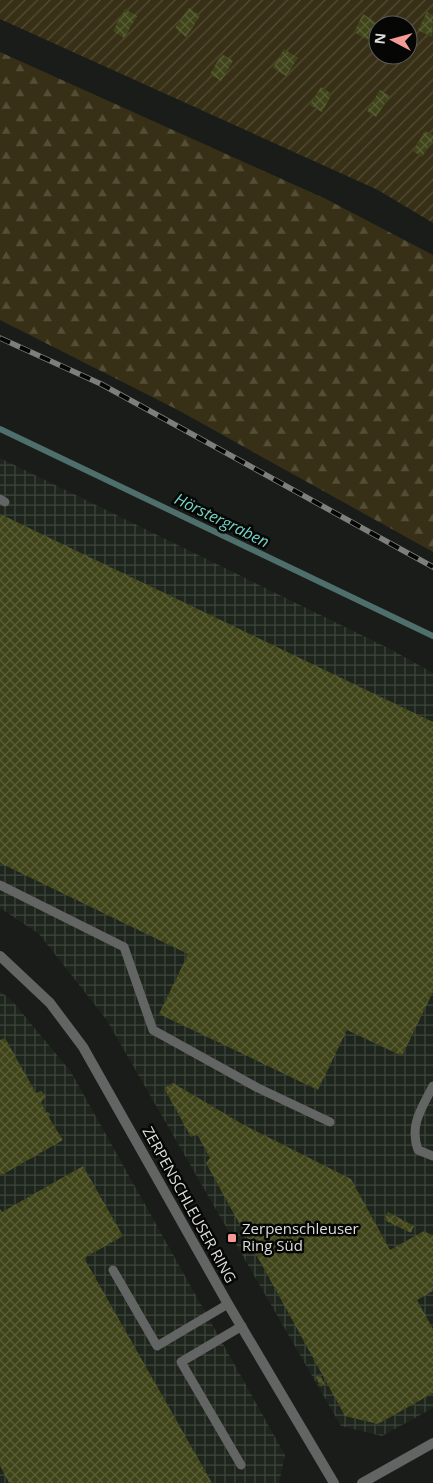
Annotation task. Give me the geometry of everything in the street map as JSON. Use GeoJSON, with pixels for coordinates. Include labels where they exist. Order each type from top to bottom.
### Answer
{"type":"FeatureCollection","features":[{"type":"Feature","properties":{"kind":"street","name":"ZERPENSCHLEUSER RING"},"geometry":{"type":"LineString","coordinates":[[0,956],[50,1003],[83,1047],[228,1304],[334,1483]]}},
{"type":"Feature","properties":{"kind":"street"},"geometry":{"type":"LineString","coordinates":[[362,1483],[433,1443]]}},
{"type":"Feature","properties":{"kind":"lane"},"geometry":{"type":"LineString","coordinates":[[0,884],[124,947],[153,1030],[258,1088],[330,1122]]}},
{"type":"Feature","properties":{"kind":"lane"},"geometry":{"type":"LineString","coordinates":[[433,1086],[415,1121],[414,1131],[418,1150],[433,1156]]}},
{"type":"Feature","properties":{"kind":"lane"},"geometry":{"type":"LineString","coordinates":[[113,1270],[157,1346],[228,1304]]}},
{"type":"Feature","properties":{"kind":"lane"},"geometry":{"type":"LineString","coordinates":[[241,1465],[181,1362],[242,1326]]}},
{"type":"Feature","properties":{"kind":"shaded area"},"geometry":{"type":"Polygon","coordinates":[[[0,458],[390,649],[433,673],[433,1408],[382,1436],[341,1426],[106,1019],[39,934],[0,908],[0,458]]]}},
{"type":"Feature","properties":{"kind":"shaded area"},"geometry":{"type":"Polygon","coordinates":[[[0,991],[13,1002],[71,1072],[285,1455],[279,1483],[0,1483],[0,991]]]}},
{"type":"Feature","properties":{"kind":"green space"},"geometry":{"type":"Polygon","coordinates":[[[0,0],[433,0],[433,223],[378,190],[0,19],[0,0]]]}},
{"type":"Feature","properties":{"kind":"green space"},"geometry":{"type":"Polygon","coordinates":[[[0,52],[326,199],[433,255],[433,552],[176,409],[0,320],[0,52]]]}},
{"type":"Feature","properties":{"kind":"building"},"geometry":{"type":"Polygon","coordinates":[[[189,8],[200,16],[186,37],[175,28],[189,8]]]}},
{"type":"Feature","properties":{"kind":"building"},"geometry":{"type":"Polygon","coordinates":[[[125,9],[137,16],[124,38],[113,31],[125,9]]]}},
{"type":"Feature","properties":{"kind":"building"},"geometry":{"type":"Polygon","coordinates":[[[427,12],[433,15],[432,37],[418,30],[427,12]]]}},
{"type":"Feature","properties":{"kind":"building"},"geometry":{"type":"Polygon","coordinates":[[[363,14],[368,17],[368,40],[354,32],[363,14]]]}},
{"type":"Feature","properties":{"kind":"building"},"geometry":{"type":"Polygon","coordinates":[[[284,49],[298,58],[286,76],[273,68],[284,49]]]}},
{"type":"Feature","properties":{"kind":"building"},"geometry":{"type":"Polygon","coordinates":[[[222,54],[233,61],[221,81],[210,74],[222,54]]]}},
{"type":"Feature","properties":{"kind":"building"},"geometry":{"type":"Polygon","coordinates":[[[321,87],[332,94],[322,112],[310,105],[321,87]]]}},
{"type":"Feature","properties":{"kind":"building"},"geometry":{"type":"Polygon","coordinates":[[[380,90],[390,96],[376,117],[367,111],[380,90]]]}},
{"type":"Feature","properties":{"kind":"building"},"geometry":{"type":"Polygon","coordinates":[[[425,131],[433,135],[433,140],[422,157],[413,151],[425,131]]]}},
{"type":"Feature","properties":{"kind":"building"},"geometry":{"type":"Polygon","coordinates":[[[0,514],[433,722],[433,992],[402,1056],[347,1030],[318,1090],[159,1014],[188,954],[0,863],[0,514]]]}},
{"type":"Feature","properties":{"kind":"building"},"geometry":{"type":"Polygon","coordinates":[[[5,1038],[36,1093],[41,1091],[46,1097],[41,1102],[46,1112],[50,1113],[49,1118],[63,1140],[0,1176],[0,1040],[5,1038]]]}},
{"type":"Feature","properties":{"kind":"building"},"geometry":{"type":"Polygon","coordinates":[[[173,1083],[244,1125],[351,1179],[390,1250],[424,1231],[433,1236],[433,1291],[417,1300],[433,1329],[433,1393],[378,1424],[345,1416],[206,1163],[210,1158],[197,1134],[191,1137],[164,1088],[173,1083]]]}},
{"type":"Feature","properties":{"kind":"building"},"geometry":{"type":"Polygon","coordinates":[[[83,1166],[123,1236],[84,1258],[212,1483],[9,1483],[0,1466],[0,1209],[2,1212],[83,1166]]]}},
{"type":"Feature","properties":{"kind":"building"},"geometry":{"type":"Polygon","coordinates":[[[388,1212],[414,1226],[411,1233],[384,1220],[388,1212]]]}},
{"type":"Feature","properties":{"kind":"building"},"geometry":{"type":"Polygon","coordinates":[[[320,1375],[325,1384],[321,1387],[315,1377],[320,1375]]]}},
{"type":"Feature","properties":{"kind":"waterway","name":"Hörstergraben"},"geometry":{"type":"LineString","coordinates":[[0,429],[433,636]]}},
{"type":"Feature","properties":{"kind":"railway"},"geometry":{"type":"LineString","coordinates":[[0,338],[101,384],[433,567]]}},
{"type":"Feature","properties":{"kind":"place","name":"Zerpenschleuser Ring Süd"},"geometry":{"type":"Point","coordinates":[232,1238]}}]}
